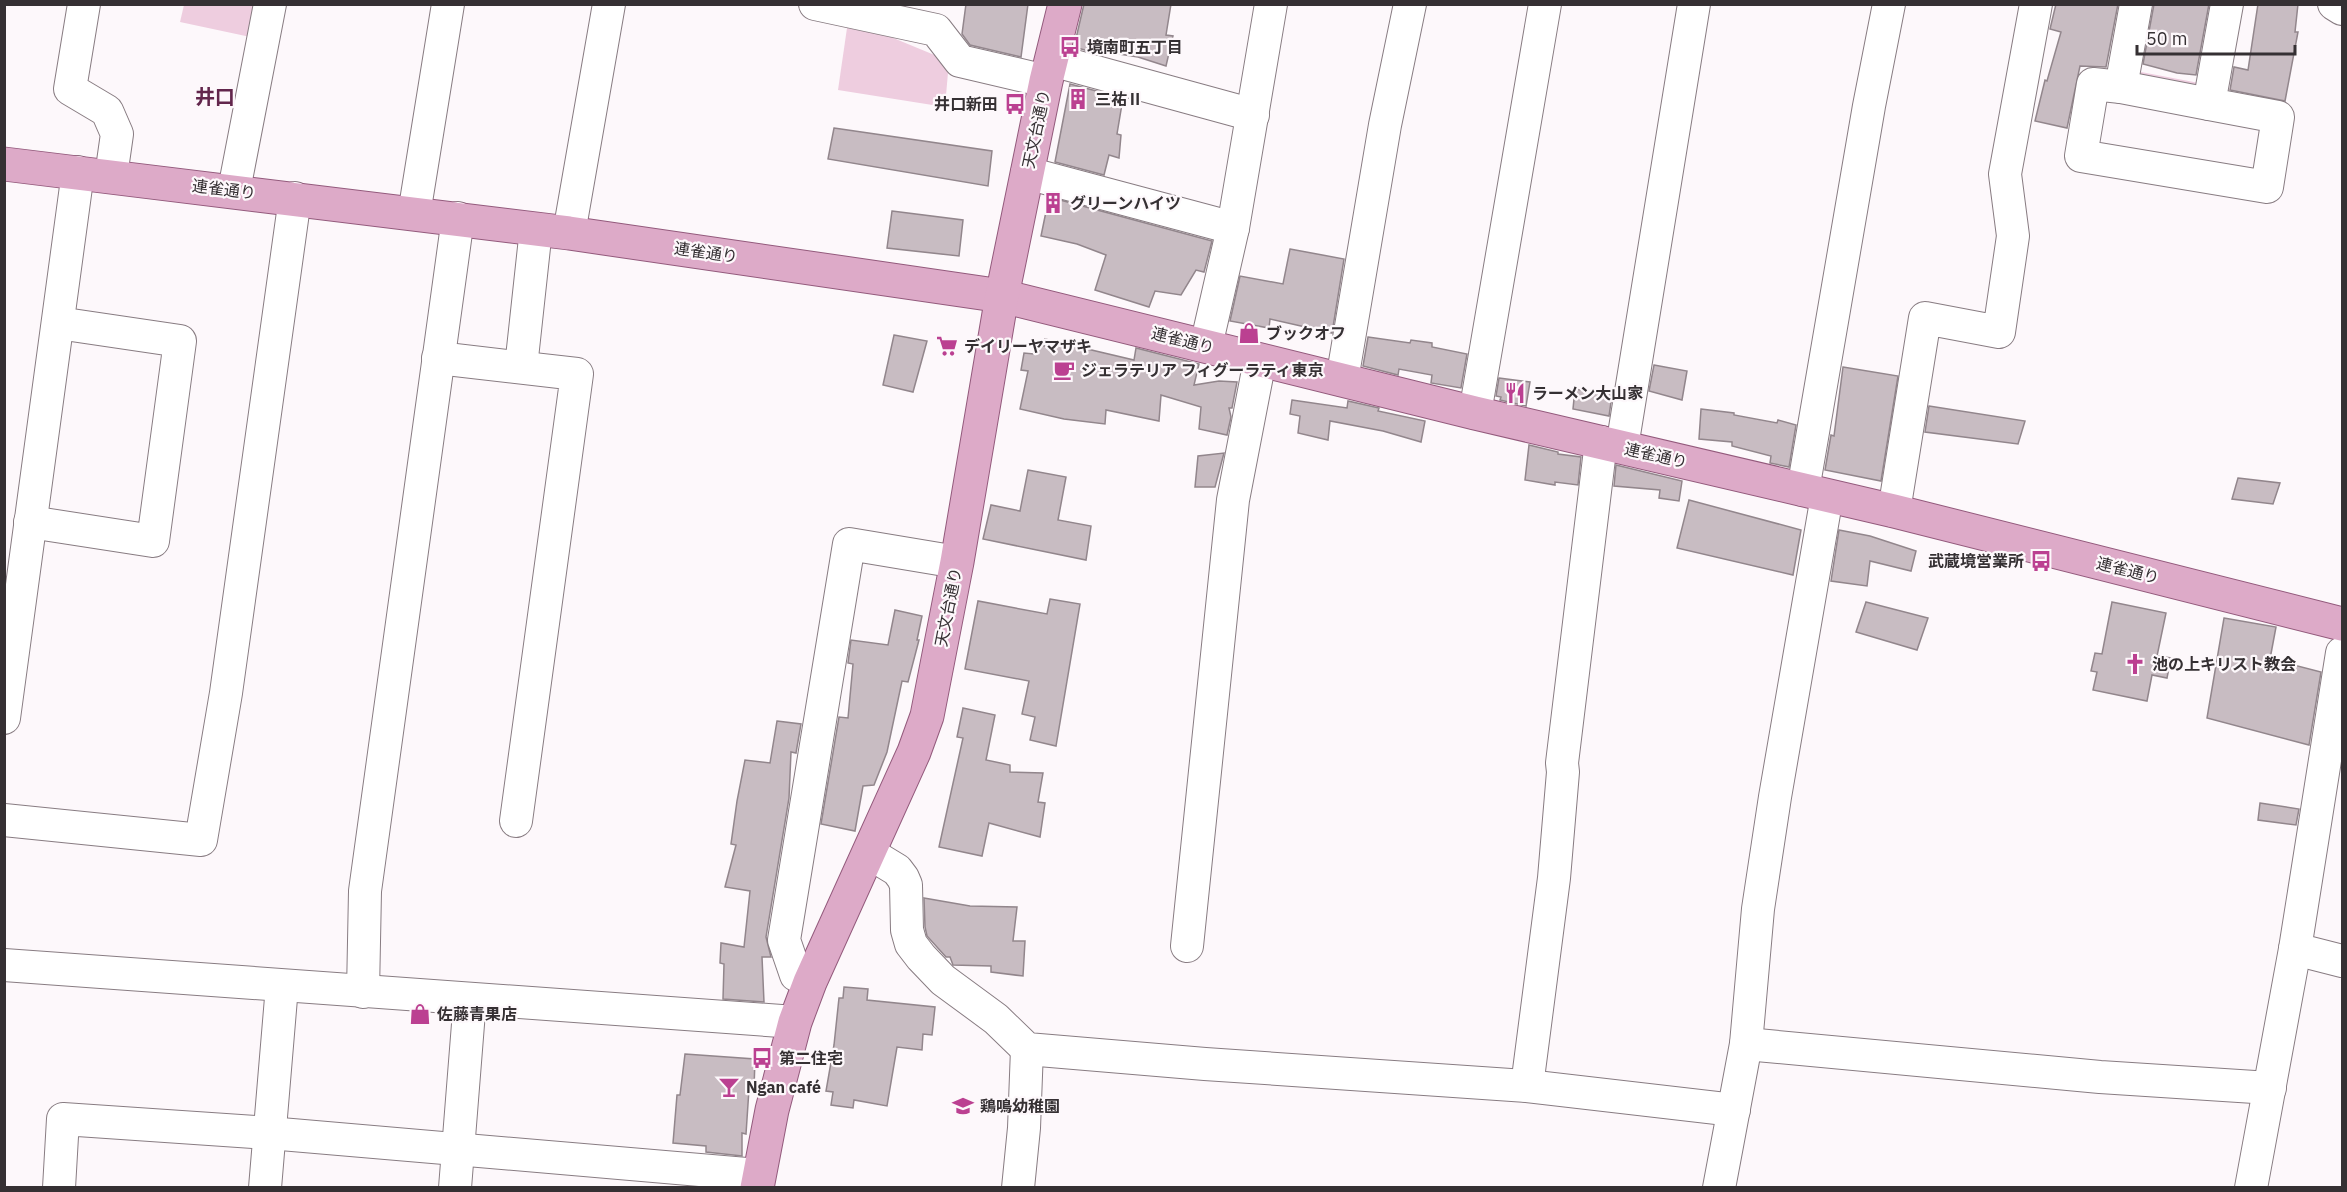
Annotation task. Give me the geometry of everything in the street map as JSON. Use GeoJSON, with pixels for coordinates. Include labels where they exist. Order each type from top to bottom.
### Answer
{"type":"FeatureCollection","features":[{"type":"Feature","properties":{"kind":"main road","name":"天文台通り"},"geometry":{"type":"LineString","coordinates":[[758,1181],[774,1100],[795,1022],[810,982],[914,752],[927,716],[957,562],[1002,296],[1065,4]]}},
{"type":"Feature","properties":{"kind":"main road","name":"連雀通り"},"geometry":{"type":"LineString","coordinates":[[4,164],[458,218],[1002,296],[1475,413],[1894,511],[2343,624]]}},
{"type":"Feature","properties":{"kind":"street"},"geometry":{"type":"LineString","coordinates":[[84,4],[70,89],[107,111],[117,134],[111,176]]}},
{"type":"Feature","properties":{"kind":"street"},"geometry":{"type":"LineString","coordinates":[[234,190],[270,4]]}},
{"type":"Feature","properties":{"kind":"street"},"geometry":{"type":"LineString","coordinates":[[414,214],[447,4]]}},
{"type":"Feature","properties":{"kind":"street"},"geometry":{"type":"LineString","coordinates":[[569,233],[609,4]]}},
{"type":"Feature","properties":{"kind":"street"},"geometry":{"type":"LineString","coordinates":[[815,4],[889,12],[936,30],[960,61],[1049,70],[1253,115]]}},
{"type":"Feature","properties":{"kind":"street"},"geometry":{"type":"LineString","coordinates":[[1206,346],[1233,228],[1271,4]]}},
{"type":"Feature","properties":{"kind":"street"},"geometry":{"type":"LineString","coordinates":[[1342,380],[1385,125],[1410,4]]}},
{"type":"Feature","properties":{"kind":"street"},"geometry":{"type":"LineString","coordinates":[[1475,413],[1545,4]]}},
{"type":"Feature","properties":{"kind":"street"},"geometry":{"type":"LineString","coordinates":[[1527,1086],[1554,878],[1563,752],[1612,445],[1694,4]]}},
{"type":"Feature","properties":{"kind":"street"},"geometry":{"type":"LineString","coordinates":[[1719,1188],[1746,1044],[1758,909],[1792,691],[1815,493],[1857,175],[1889,4]]}},
{"type":"Feature","properties":{"kind":"street"},"geometry":{"type":"LineString","coordinates":[[1894,511],[1925,318],[1999,332],[2013,236],[2005,174],[2036,4]]}},
{"type":"Feature","properties":{"kind":"street"},"geometry":{"type":"LineString","coordinates":[[2121,87],[2136,4]]}},
{"type":"Feature","properties":{"kind":"street"},"geometry":{"type":"LineString","coordinates":[[2208,104],[2227,4]]}},
{"type":"Feature","properties":{"kind":"street"},"geometry":{"type":"LineString","coordinates":[[2334,4],[2343,9]]}},
{"type":"Feature","properties":{"kind":"street"},"geometry":{"type":"LineString","coordinates":[[2093,84],[2121,87],[2278,117],[2267,187],[2081,156],[2093,84]]}},
{"type":"Feature","properties":{"kind":"street"},"geometry":{"type":"LineString","coordinates":[[4,718],[78,172]]}},
{"type":"Feature","properties":{"kind":"street"},"geometry":{"type":"LineString","coordinates":[[1027,173],[1233,228]]}},
{"type":"Feature","properties":{"kind":"street"},"geometry":{"type":"LineString","coordinates":[[4,820],[201,840],[226,693],[295,198]]}},
{"type":"Feature","properties":{"kind":"street"},"geometry":{"type":"LineString","coordinates":[[363,992],[365,891],[458,218]]}},
{"type":"Feature","properties":{"kind":"street"},"geometry":{"type":"LineString","coordinates":[[521,367],[536,229]]}},
{"type":"Feature","properties":{"kind":"street"},"geometry":{"type":"LineString","coordinates":[[30,522],[153,541],[180,341],[58,323]]}},
{"type":"Feature","properties":{"kind":"street"},"geometry":{"type":"LineString","coordinates":[[438,358],[577,374],[516,821]]}},
{"type":"Feature","properties":{"kind":"street"},"geometry":{"type":"LineString","coordinates":[[1187,946],[1233,500],[1260,360]]}},
{"type":"Feature","properties":{"kind":"street"},"geometry":{"type":"LineString","coordinates":[[810,982],[796,975],[784,940],[849,544],[957,562]]}},
{"type":"Feature","properties":{"kind":"street"},"geometry":{"type":"LineString","coordinates":[[2251,1188],[2295,949],[2343,653]]}},
{"type":"Feature","properties":{"kind":"street"},"geometry":{"type":"LineString","coordinates":[[869,853],[897,870],[903,878],[906,885],[908,930],[911,944],[921,957],[943,980],[996,1019],[1027,1049],[1217,1065],[1527,1086],[1734,1110]]}},
{"type":"Feature","properties":{"kind":"street"},"geometry":{"type":"LineString","coordinates":[[2295,949],[2343,961]]}},
{"type":"Feature","properties":{"kind":"street"},"geometry":{"type":"LineString","coordinates":[[4,965],[795,1022]]}},
{"type":"Feature","properties":{"kind":"street"},"geometry":{"type":"LineString","coordinates":[[264,1188],[282,986]]}},
{"type":"Feature","properties":{"kind":"street"},"geometry":{"type":"LineString","coordinates":[[455,1188],[470,999]]}},
{"type":"Feature","properties":{"kind":"street"},"geometry":{"type":"LineString","coordinates":[[1746,1044],[2100,1077],[2270,1088]]}},
{"type":"Feature","properties":{"kind":"street"},"geometry":{"type":"LineString","coordinates":[[1018,1188],[1024,1128],[1027,1049]]}},
{"type":"Feature","properties":{"kind":"street"},"geometry":{"type":"LineString","coordinates":[[59,1188],[63,1119],[269,1133],[758,1181]]}},
{"type":"Feature","properties":{"kind":"shaded area"},"geometry":{"type":"Polygon","coordinates":[[[184,5],[262,5],[255,38],[180,22],[184,5]]]}},
{"type":"Feature","properties":{"kind":"shaded area"},"geometry":{"type":"Polygon","coordinates":[[[847,28],[886,35],[949,61],[945,107],[838,90],[847,28]]]}},
{"type":"Feature","properties":{"kind":"shaded area"},"geometry":{"type":"Polygon","coordinates":[[[2141,72],[2199,83],[2197,94],[2138,83],[2141,72]]]}},
{"type":"Feature","properties":{"kind":"building"},"geometry":{"type":"Polygon","coordinates":[[[966,4],[1028,4],[1021,57],[970,45],[962,34],[966,4]]]}},
{"type":"Feature","properties":{"kind":"building"},"geometry":{"type":"Polygon","coordinates":[[[1084,4],[1171,4],[1166,35],[1173,36],[1166,66],[1138,57],[1100,51],[1099,54],[1074,47],[1084,4]]]}},
{"type":"Feature","properties":{"kind":"building"},"geometry":{"type":"Polygon","coordinates":[[[2056,4],[2118,4],[2106,67],[2080,66],[2067,128],[2035,121],[2045,80],[2047,81],[2061,32],[2050,29],[2056,4]]]}},
{"type":"Feature","properties":{"kind":"building"},"geometry":{"type":"Polygon","coordinates":[[[2154,4],[2209,4],[2196,75],[2177,73],[2143,64],[2154,4]]]}},
{"type":"Feature","properties":{"kind":"building"},"geometry":{"type":"Polygon","coordinates":[[[2258,4],[2298,4],[2295,32],[2298,32],[2285,101],[2230,90],[2234,67],[2248,70],[2258,4]]]}},
{"type":"Feature","properties":{"kind":"building"},"geometry":{"type":"Polygon","coordinates":[[[1070,84],[1123,98],[1117,134],[1121,135],[1119,158],[1109,155],[1104,175],[1055,162],[1070,84]]]}},
{"type":"Feature","properties":{"kind":"building"},"geometry":{"type":"Polygon","coordinates":[[[834,128],[992,151],[988,186],[828,159],[834,128]]]}},
{"type":"Feature","properties":{"kind":"building"},"geometry":{"type":"Polygon","coordinates":[[[1049,197],[1212,241],[1204,272],[1196,270],[1181,295],[1155,291],[1149,307],[1095,290],[1106,255],[1077,244],[1041,236],[1049,197]]]}},
{"type":"Feature","properties":{"kind":"building"},"geometry":{"type":"Polygon","coordinates":[[[892,211],[963,220],[959,256],[887,248],[892,211]]]}},
{"type":"Feature","properties":{"kind":"building"},"geometry":{"type":"Polygon","coordinates":[[[1290,249],[1344,259],[1332,333],[1270,319],[1269,328],[1230,321],[1240,276],[1283,284],[1290,249]]]}},
{"type":"Feature","properties":{"kind":"building"},"geometry":{"type":"Polygon","coordinates":[[[894,335],[927,341],[913,392],[883,385],[894,335]]]}},
{"type":"Feature","properties":{"kind":"building"},"geometry":{"type":"Polygon","coordinates":[[[1368,337],[1410,343],[1411,340],[1432,343],[1432,347],[1467,354],[1461,388],[1431,383],[1432,375],[1399,369],[1398,375],[1363,366],[1368,337]]]}},
{"type":"Feature","properties":{"kind":"building"},"geometry":{"type":"Polygon","coordinates":[[[1045,339],[1134,360],[1136,348],[1199,364],[1194,385],[1219,381],[1237,382],[1232,408],[1229,408],[1231,417],[1227,435],[1199,429],[1201,407],[1161,395],[1159,421],[1106,410],[1105,424],[1064,419],[1020,409],[1028,371],[1021,370],[1024,353],[1034,354],[1036,344],[1044,346],[1045,339]]]}},
{"type":"Feature","properties":{"kind":"building"},"geometry":{"type":"Polygon","coordinates":[[[1654,365],[1687,371],[1682,400],[1649,391],[1654,365]]]}},
{"type":"Feature","properties":{"kind":"building"},"geometry":{"type":"Polygon","coordinates":[[[1843,367],[1898,376],[1881,481],[1825,470],[1831,435],[1834,436],[1843,367]]]}},
{"type":"Feature","properties":{"kind":"building","name":"ラーメン大山家"},"geometry":{"type":"Polygon","coordinates":[[[1499,378],[1530,382],[1526,406],[1500,400],[1501,397],[1496,396],[1499,378]]]}},
{"type":"Feature","properties":{"kind":"building"},"geometry":{"type":"Polygon","coordinates":[[[1575,389],[1612,395],[1609,416],[1573,409],[1575,389]]]}},
{"type":"Feature","properties":{"kind":"building"},"geometry":{"type":"Polygon","coordinates":[[[1292,400],[1347,408],[1348,401],[1379,408],[1378,411],[1425,421],[1421,442],[1383,431],[1330,421],[1328,440],[1298,433],[1300,416],[1290,414],[1292,400]]]}},
{"type":"Feature","properties":{"kind":"building"},"geometry":{"type":"Polygon","coordinates":[[[1929,406],[2025,421],[2018,444],[1925,432],[1929,406]]]}},
{"type":"Feature","properties":{"kind":"building"},"geometry":{"type":"Polygon","coordinates":[[[1701,409],[1734,413],[1734,415],[1777,423],[1778,420],[1796,425],[1789,467],[1770,463],[1771,456],[1732,446],[1732,442],[1699,439],[1701,409]]]}},
{"type":"Feature","properties":{"kind":"building"},"geometry":{"type":"Polygon","coordinates":[[[1529,445],[1558,452],[1558,454],[1581,457],[1578,485],[1555,482],[1555,485],[1525,480],[1529,445]]]}},
{"type":"Feature","properties":{"kind":"building"},"geometry":{"type":"Polygon","coordinates":[[[1224,453],[1215,487],[1195,487],[1198,456],[1224,453]]]}},
{"type":"Feature","properties":{"kind":"building"},"geometry":{"type":"Polygon","coordinates":[[[1616,465],[1682,481],[1679,501],[1659,498],[1660,490],[1614,486],[1616,465]]]}},
{"type":"Feature","properties":{"kind":"building"},"geometry":{"type":"Polygon","coordinates":[[[1028,470],[1066,477],[1058,520],[1091,526],[1086,560],[983,539],[991,505],[1020,511],[1028,470]]]}},
{"type":"Feature","properties":{"kind":"building"},"geometry":{"type":"Polygon","coordinates":[[[2238,478],[2280,483],[2273,504],[2232,499],[2238,478]]]}},
{"type":"Feature","properties":{"kind":"building"},"geometry":{"type":"Polygon","coordinates":[[[1689,500],[1801,530],[1793,575],[1677,548],[1689,500]]]}},
{"type":"Feature","properties":{"kind":"building"},"geometry":{"type":"Polygon","coordinates":[[[1839,530],[1870,536],[1916,551],[1911,571],[1870,561],[1867,586],[1831,581],[1839,530]]]}},
{"type":"Feature","properties":{"kind":"building"},"geometry":{"type":"Polygon","coordinates":[[[1050,599],[1080,604],[1056,746],[1030,740],[1035,717],[1022,714],[1029,681],[965,669],[978,601],[1047,614],[1050,599]]]}},
{"type":"Feature","properties":{"kind":"building"},"geometry":{"type":"Polygon","coordinates":[[[1866,602],[1928,618],[1917,650],[1856,632],[1866,602]]]}},
{"type":"Feature","properties":{"kind":"building"},"geometry":{"type":"Polygon","coordinates":[[[2112,602],[2166,613],[2157,656],[2171,658],[2167,678],[2152,675],[2147,701],[2093,690],[2097,672],[2091,671],[2095,653],[2102,654],[2112,602]]]}},
{"type":"Feature","properties":{"kind":"building"},"geometry":{"type":"Polygon","coordinates":[[[895,610],[922,616],[917,640],[919,640],[908,682],[902,681],[887,752],[874,785],[863,786],[855,831],[821,824],[839,717],[848,718],[853,664],[848,663],[851,640],[888,645],[895,610]]]}},
{"type":"Feature","properties":{"kind":"building"},"geometry":{"type":"Polygon","coordinates":[[[2224,618],[2276,627],[2270,659],[2321,672],[2309,745],[2207,718],[2224,618]]]}},
{"type":"Feature","properties":{"kind":"building"},"geometry":{"type":"Polygon","coordinates":[[[963,708],[995,715],[986,760],[1010,765],[1010,772],[1043,773],[1038,802],[1045,803],[1040,837],[989,823],[982,856],[939,847],[963,738],[957,737],[963,708]]]}},
{"type":"Feature","properties":{"kind":"building"},"geometry":{"type":"Polygon","coordinates":[[[777,721],[801,724],[796,753],[791,752],[789,798],[766,937],[771,957],[762,957],[764,1002],[723,999],[724,964],[720,963],[721,943],[744,947],[750,891],[725,887],[736,845],[731,844],[737,801],[745,760],[770,763],[777,721]]]}},
{"type":"Feature","properties":{"kind":"building"},"geometry":{"type":"Polygon","coordinates":[[[2260,803],[2299,809],[2296,825],[2258,820],[2260,803]]]}},
{"type":"Feature","properties":{"kind":"building"},"geometry":{"type":"Polygon","coordinates":[[[924,898],[970,906],[1017,907],[1013,941],[1025,941],[1023,976],[991,972],[991,966],[953,965],[950,957],[946,957],[927,936],[924,898]]]}},
{"type":"Feature","properties":{"kind":"building"},"geometry":{"type":"Polygon","coordinates":[[[844,987],[868,989],[867,1000],[935,1007],[932,1035],[923,1034],[922,1050],[897,1047],[887,1106],[854,1100],[853,1108],[831,1105],[833,1092],[826,1091],[839,998],[843,998],[844,987]]]}},
{"type":"Feature","properties":{"kind":"building"},"geometry":{"type":"Polygon","coordinates":[[[685,1054],[755,1059],[754,1089],[749,1089],[746,1134],[742,1133],[742,1156],[706,1152],[706,1146],[673,1143],[677,1095],[680,1095],[685,1054]]]}},
{"type":"Feature","properties":{"kind":"place","name":"境南町五丁目"},"geometry":{"type":"Point","coordinates":[1070,47]}},
{"type":"Feature","properties":{"kind":"place","name":"三祐Ⅱ"},"geometry":{"type":"Point","coordinates":[1078,99]}},
{"type":"Feature","properties":{"kind":"place","name":"井口新田"},"geometry":{"type":"Point","coordinates":[1015,104]}},
{"type":"Feature","properties":{"kind":"place","name":"グリーンハイツ"},"geometry":{"type":"Point","coordinates":[1053,203]}},
{"type":"Feature","properties":{"kind":"place","name":"ブックオフ"},"geometry":{"type":"Point","coordinates":[1249,333]}},
{"type":"Feature","properties":{"kind":"place","name":"デイリーヤマザキ"},"geometry":{"type":"Point","coordinates":[947,346]}},
{"type":"Feature","properties":{"kind":"place","name":"ジェラテリア フィグーラティ東京"},"geometry":{"type":"Point","coordinates":[1064,370]}},
{"type":"Feature","properties":{"kind":"place","name":"ラーメン大山家"},"geometry":{"type":"Point","coordinates":[1515,393]}},
{"type":"Feature","properties":{"kind":"place","name":"武蔵境営業所"},"geometry":{"type":"Point","coordinates":[2041,561]}},
{"type":"Feature","properties":{"kind":"place","name":"池の上キリスト教会"},"geometry":{"type":"Point","coordinates":[2135,664]}},
{"type":"Feature","properties":{"kind":"place","name":"佐藤青果店"},"geometry":{"type":"Point","coordinates":[420,1014]}},
{"type":"Feature","properties":{"kind":"place","name":"第二住宅"},"geometry":{"type":"Point","coordinates":[762,1058]}},
{"type":"Feature","properties":{"kind":"place","name":"Ngan café"},"geometry":{"type":"Point","coordinates":[729,1087]}},
{"type":"Feature","properties":{"kind":"place","name":"鶏鳴幼稚園"},"geometry":{"type":"Point","coordinates":[963,1106]}},
{"type":"Feature","properties":{"kind":"district","name":"井口"},"geometry":{"type":"Point","coordinates":[215,97]}}]}
